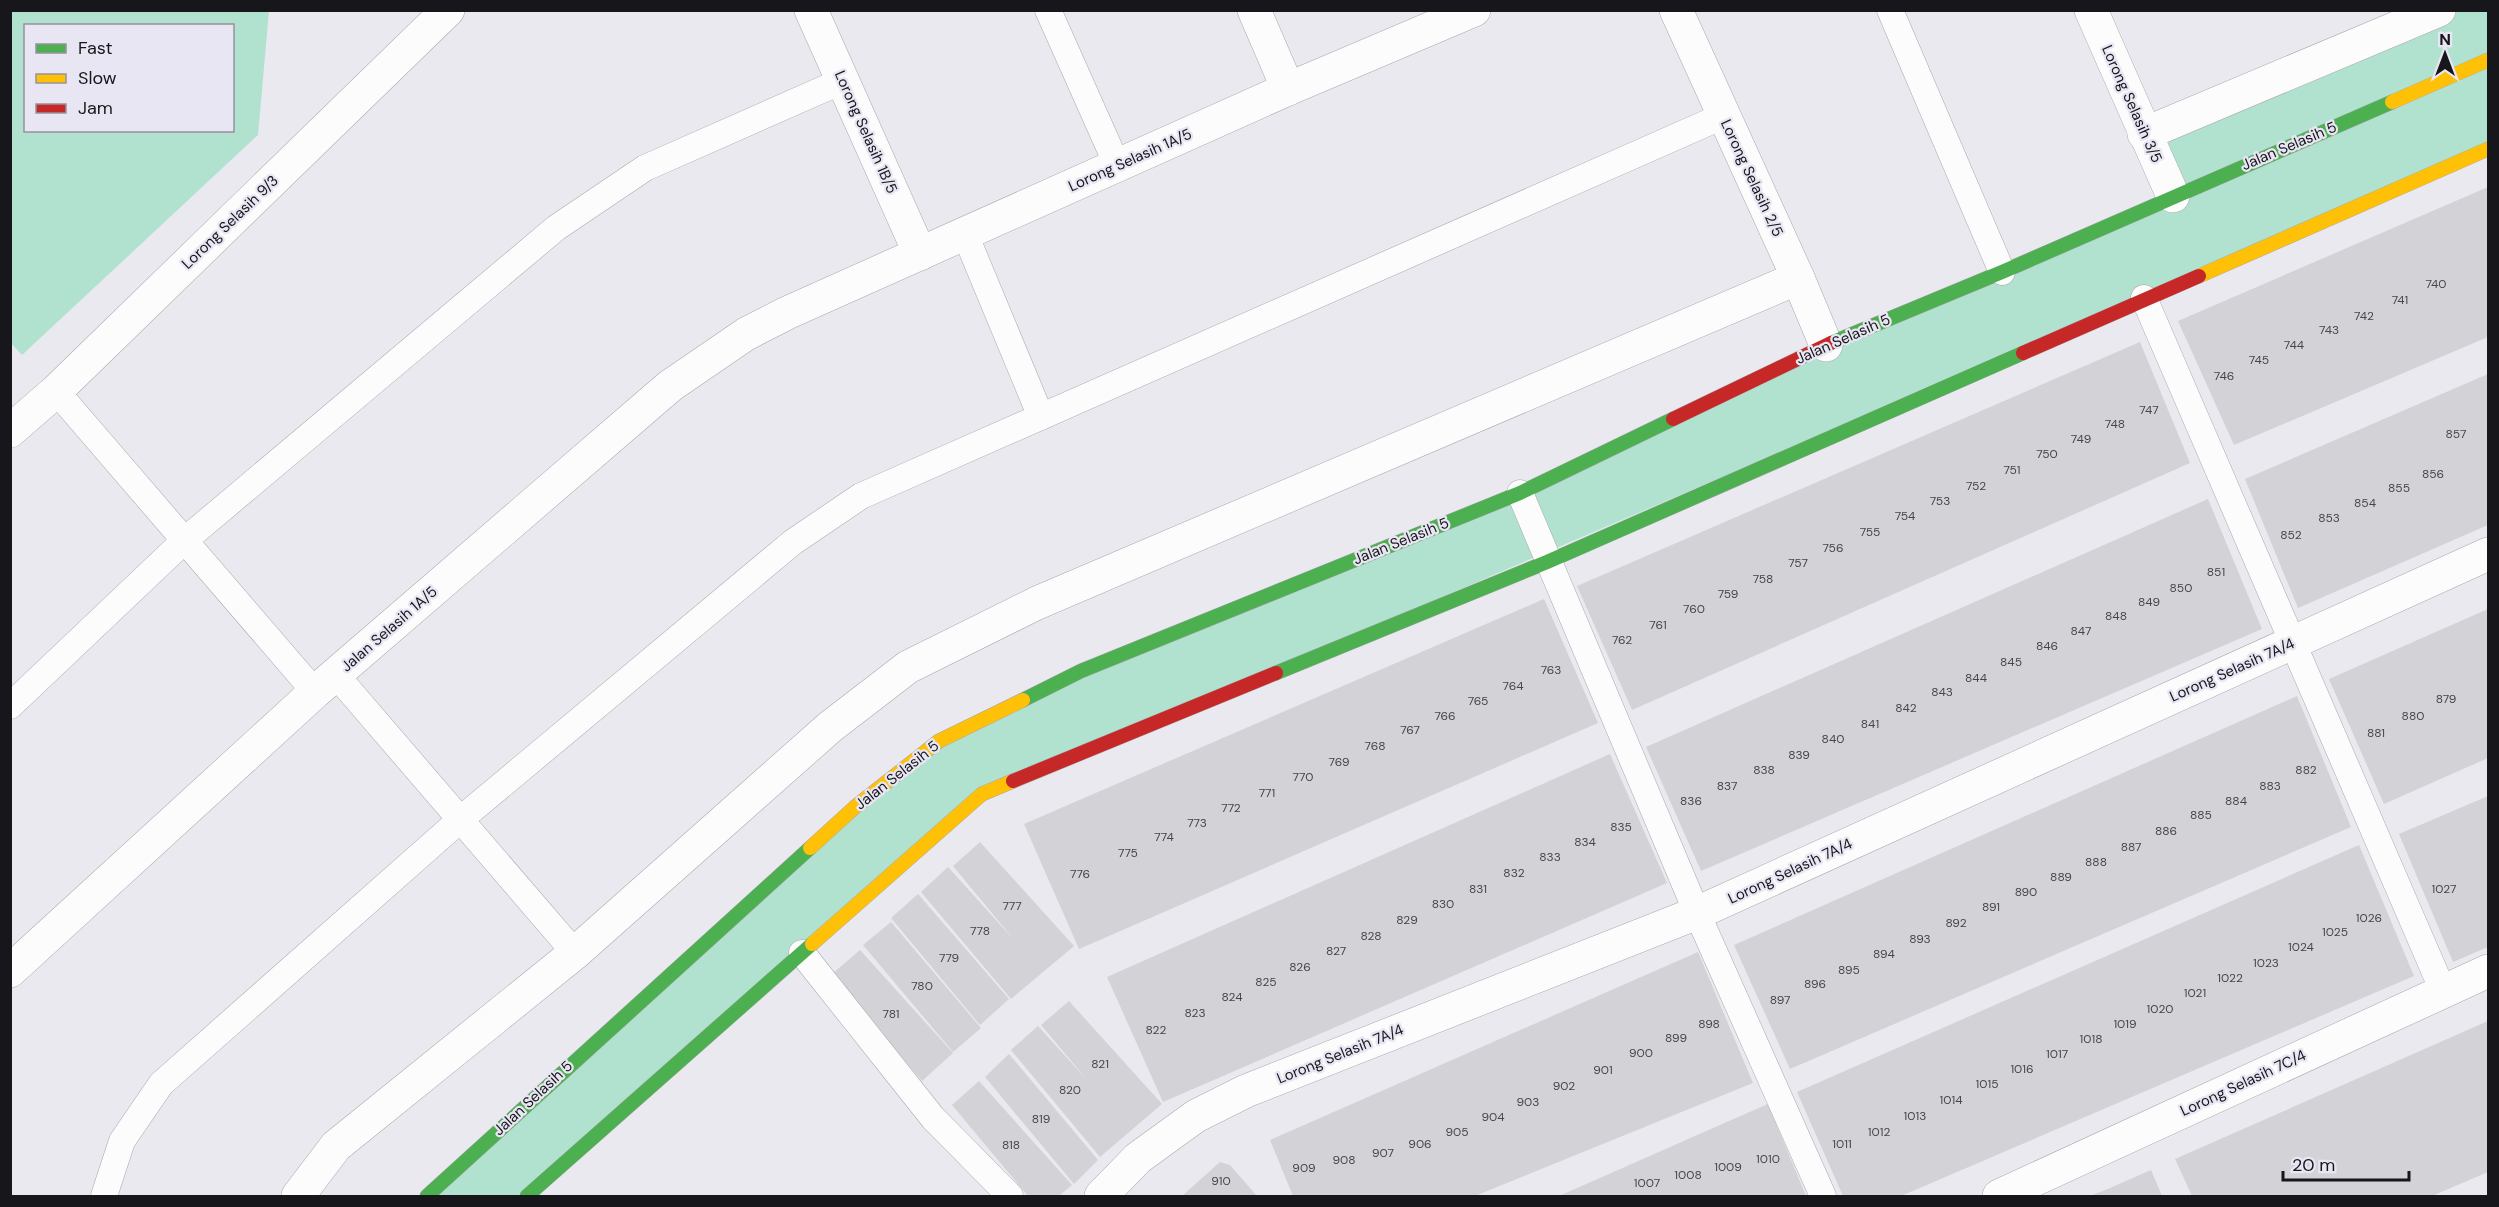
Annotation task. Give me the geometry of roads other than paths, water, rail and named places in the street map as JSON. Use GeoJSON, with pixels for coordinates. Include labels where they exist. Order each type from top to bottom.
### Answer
{"type":"FeatureCollection","features":[{"type":"Feature","properties":{"kind":"street","name":"Lorong Selasih 9/3"},"geometry":{"type":"LineString","coordinates":[[10,431],[56,391],[448,10]]}},
{"type":"Feature","properties":{"kind":"street","name":"Lorong Selasih 1B/5"},"geometry":{"type":"LineString","coordinates":[[811,10],[920,254]]}},
{"type":"Feature","properties":{"kind":"street"},"geometry":{"type":"LineString","coordinates":[[1254,10],[1288,88]]}},
{"type":"Feature","properties":{"kind":"street","name":"Lorong Selasih 2/5"},"geometry":{"type":"LineString","coordinates":[[1676,10],[1798,278],[1826,345]]}},
{"type":"Feature","properties":{"kind":"street","name":"Lorong Selasih 3/5"},"geometry":{"type":"LineString","coordinates":[[2091,10],[2173,196]]}},
{"type":"Feature","properties":{"kind":"street"},"geometry":{"type":"LineString","coordinates":[[2144,134],[2439,10]]}},
{"type":"Feature","properties":{"kind":"street","name":"Lorong Selasih 1A/5"},"geometry":{"type":"LineString","coordinates":[[787,313],[1288,88],[1471,11]]}},
{"type":"Feature","properties":{"kind":"street","name":"Jalan Selasih 5"},"geometry":{"type":"LineString","coordinates":[[427,1197],[560,1073],[855,807],[939,741],[1081,671],[1520,493],[1826,345],[2002,272],[2488,60]]}},
{"type":"Feature","properties":{"kind":"street"},"geometry":{"type":"LineString","coordinates":[[527,1197],[982,794],[1547,562],[2488,148]]}},
{"type":"Feature","properties":{"kind":"street"},"geometry":{"type":"LineString","coordinates":[[298,1197],[336,1146],[575,952],[830,727],[908,667],[1037,603],[1798,278]]}},
{"type":"Feature","properties":{"kind":"street","name":"Jalan Selasih 1A/5"},"geometry":{"type":"LineString","coordinates":[[10,971],[326,684],[670,386],[746,334],[787,313]]}},
{"type":"Feature","properties":{"kind":"street","name":"Lorong Selasih 7A/4"},"geometry":{"type":"LineString","coordinates":[[1101,1197],[1138,1158],[1196,1116],[1246,1091],[1697,913],[2488,554]]}},
{"type":"Feature","properties":{"kind":"street","name":"Lorong Selasih 7C/4"},"geometry":{"type":"LineString","coordinates":[[1998,1197],[2488,971]]}},
{"type":"Feature","properties":{"kind":"lane"},"geometry":{"type":"LineString","coordinates":[[1048,10],[1117,165]]}},
{"type":"Feature","properties":{"kind":"lane"},"geometry":{"type":"LineString","coordinates":[[1890,10],[2002,272]]}},
{"type":"Feature","properties":{"kind":"lane"},"geometry":{"type":"LineString","coordinates":[[10,705],[185,540],[556,228],[645,168],[842,81]]}},
{"type":"Feature","properties":{"kind":"lane"},"geometry":{"type":"LineString","coordinates":[[104,1197],[122,1141],[161,1084],[461,819],[793,542],[861,496],[1723,117]]}},
{"type":"Feature","properties":{"kind":"lane"},"geometry":{"type":"LineString","coordinates":[[965,234],[1041,417]]}},
{"type":"Feature","properties":{"kind":"lane"},"geometry":{"type":"LineString","coordinates":[[2144,298],[2443,991]]}},
{"type":"Feature","properties":{"kind":"lane"},"geometry":{"type":"LineString","coordinates":[[56,391],[185,540],[461,819],[575,952]]}},
{"type":"Feature","properties":{"kind":"lane"},"geometry":{"type":"LineString","coordinates":[[1520,493],[1547,562],[1697,913],[1823,1197]]}},
{"type":"Feature","properties":{"kind":"lane"},"geometry":{"type":"LineString","coordinates":[[802,953],[933,1118],[1010,1197]]}}]}
